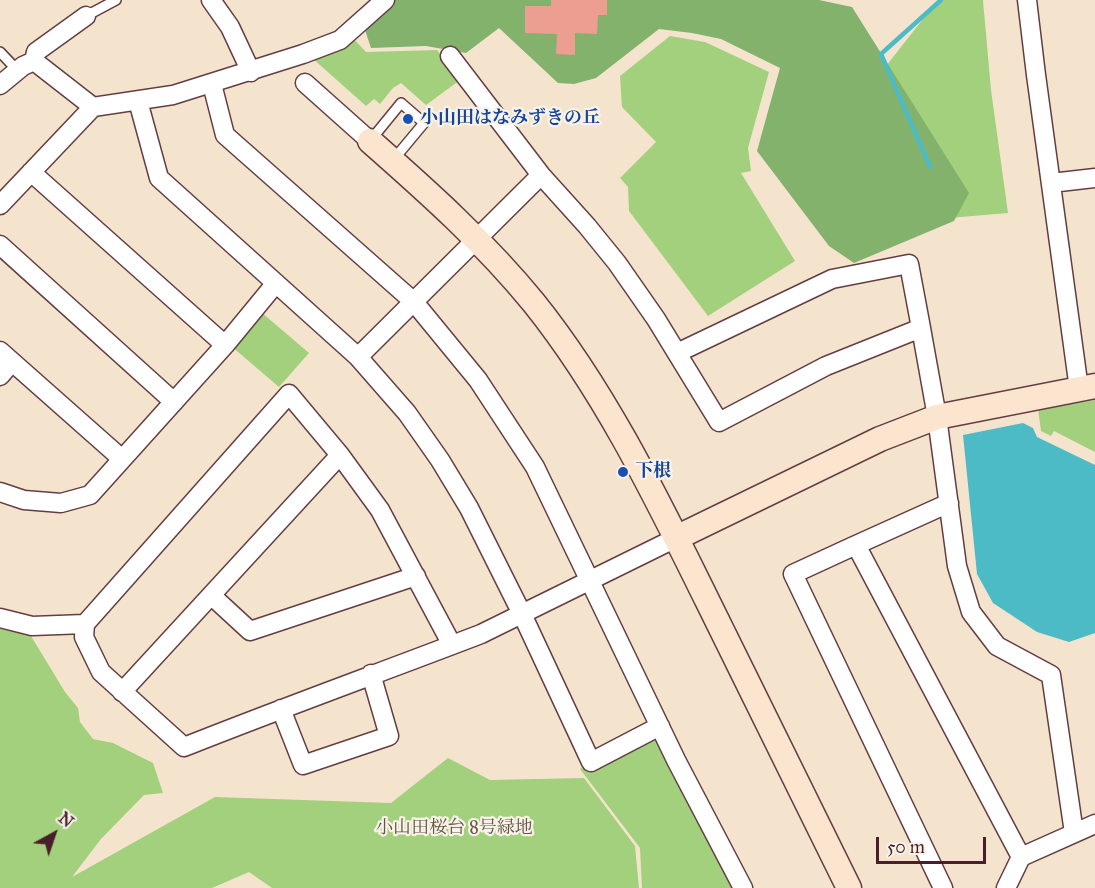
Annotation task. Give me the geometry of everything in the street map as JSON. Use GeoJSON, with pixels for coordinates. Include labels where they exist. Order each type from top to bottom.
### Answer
{"type":"FeatureCollection","features":[{"type":"Feature","properties":{"kind":"street"},"geometry":{"type":"LineString","coordinates":[[211,0],[230,27],[250,72]]}},
{"type":"Feature","properties":{"kind":"street"},"geometry":{"type":"LineString","coordinates":[[0,205],[93,107],[173,95],[250,72],[340,40],[385,0]]}},
{"type":"Feature","properties":{"kind":"street"},"geometry":{"type":"LineString","coordinates":[[452,645],[380,510],[340,455],[289,394],[85,624],[84,637],[101,672],[184,747],[481,634],[880,439],[937,417],[1087,388],[1051,183],[1027,0]]}},
{"type":"Feature","properties":{"kind":"street"},"geometry":{"type":"LineString","coordinates":[[0,85],[34,62],[36,52],[86,16]]}},
{"type":"Feature","properties":{"kind":"street"},"geometry":{"type":"LineString","coordinates":[[450,57],[541,175],[617,263],[656,319],[718,422],[826,366],[921,328]]}},
{"type":"Feature","properties":{"kind":"street"},"geometry":{"type":"LineString","coordinates":[[34,62],[93,107]]}},
{"type":"Feature","properties":{"kind":"street"},"geometry":{"type":"LineString","coordinates":[[305,83],[477,239],[533,303],[588,378],[626,442],[676,538],[849,888]]}},
{"type":"Feature","properties":{"kind":"street"},"geometry":{"type":"LineString","coordinates":[[212,84],[225,135],[414,302],[478,380],[535,467],[660,726],[743,888]]}},
{"type":"Feature","properties":{"kind":"street"},"geometry":{"type":"LineString","coordinates":[[138,101],[159,178],[358,357],[407,413],[440,460],[469,508],[522,614],[591,762],[660,726]]}},
{"type":"Feature","properties":{"kind":"street"},"geometry":{"type":"LineString","coordinates":[[32,172],[225,345]]}},
{"type":"Feature","properties":{"kind":"street"},"geometry":{"type":"LineString","coordinates":[[358,357],[541,175]]}},
{"type":"Feature","properties":{"kind":"street"},"geometry":{"type":"LineString","coordinates":[[1051,183],[1095,178]]}},
{"type":"Feature","properties":{"kind":"street"},"geometry":{"type":"LineString","coordinates":[[0,245],[174,402]]}},
{"type":"Feature","properties":{"kind":"street"},"geometry":{"type":"LineString","coordinates":[[677,353],[831,279],[909,264],[937,417],[957,566],[971,612],[997,646],[1051,675],[1074,833]]}},
{"type":"Feature","properties":{"kind":"street"},"geometry":{"type":"LineString","coordinates":[[0,492],[24,500],[61,503],[90,495],[225,345],[276,283]]}},
{"type":"Feature","properties":{"kind":"street"},"geometry":{"type":"LineString","coordinates":[[4,363],[122,459]]}},
{"type":"Feature","properties":{"kind":"street"},"geometry":{"type":"LineString","coordinates":[[122,692],[340,455]]}},
{"type":"Feature","properties":{"kind":"street"},"geometry":{"type":"LineString","coordinates":[[943,888],[793,574],[949,503]]}},
{"type":"Feature","properties":{"kind":"street"},"geometry":{"type":"LineString","coordinates":[[856,545],[1021,857]]}},
{"type":"Feature","properties":{"kind":"street"},"geometry":{"type":"LineString","coordinates":[[212,596],[250,631],[416,576]]}},
{"type":"Feature","properties":{"kind":"street"},"geometry":{"type":"LineString","coordinates":[[0,618],[32,626],[85,624]]}},
{"type":"Feature","properties":{"kind":"street"},"geometry":{"type":"LineString","coordinates":[[281,709],[303,765],[389,736],[371,674]]}},
{"type":"Feature","properties":{"kind":"street"},"geometry":{"type":"LineString","coordinates":[[1006,888],[1021,857],[1095,824]]}},
{"type":"Feature","properties":{"kind":"lane"},"geometry":{"type":"LineString","coordinates":[[86,16],[116,0]]}},
{"type":"Feature","properties":{"kind":"lane"},"geometry":{"type":"LineString","coordinates":[[0,52],[18,71]]}},
{"type":"Feature","properties":{"kind":"lane"},"geometry":{"type":"LineString","coordinates":[[370,141],[401,103],[424,123],[392,161]]}},
{"type":"Feature","properties":{"kind":"green space"},"geometry":{"type":"Polygon","coordinates":[[[389,0],[819,0],[852,7],[969,193],[954,221],[854,263],[829,246],[757,151],[780,68],[721,39],[659,29],[596,78],[574,84],[558,83],[499,28],[466,53],[426,46],[371,48],[363,24],[389,0]]]}},
{"type":"Feature","properties":{"kind":"green space"},"geometry":{"type":"Polygon","coordinates":[[[938,0],[983,0],[991,90],[1008,213],[949,218],[886,66],[938,0]]]}},
{"type":"Feature","properties":{"kind":"green space"},"geometry":{"type":"Polygon","coordinates":[[[670,36],[705,42],[769,72],[748,148],[751,171],[741,173],[795,261],[708,316],[629,211],[628,187],[620,178],[656,142],[622,107],[620,76],[670,36]]]}},
{"type":"Feature","properties":{"kind":"green space"},"geometry":{"type":"Polygon","coordinates":[[[352,37],[366,52],[437,50],[460,80],[426,105],[401,83],[393,88],[380,104],[374,99],[366,106],[311,57],[352,37]]]}},
{"type":"Feature","properties":{"kind":"green space"},"geometry":{"type":"Polygon","coordinates":[[[261,312],[309,353],[279,387],[231,346],[261,312]]]}},
{"type":"Feature","properties":{"kind":"green space"},"geometry":{"type":"Polygon","coordinates":[[[1095,400],[1095,452],[1054,431],[1051,436],[1041,431],[1038,409],[1095,400]]]}},
{"type":"Feature","properties":{"kind":"green space","name":"小山田桜台 8号緑地"},"geometry":{"type":"Polygon","coordinates":[[[0,628],[31,636],[65,692],[78,708],[80,722],[93,739],[113,743],[153,763],[163,793],[144,795],[101,839],[72,877],[215,797],[391,803],[448,758],[490,780],[584,778],[635,846],[639,888],[272,888],[249,872],[212,888],[0,888],[0,628]]]}},
{"type":"Feature","properties":{"kind":"green space"},"geometry":{"type":"Polygon","coordinates":[[[658,730],[741,888],[642,888],[640,848],[580,769],[658,730]]]}},
{"type":"Feature","properties":{"kind":"water"},"geometry":{"type":"Polygon","coordinates":[[[1023,423],[1033,428],[1037,437],[1095,465],[1095,633],[1069,642],[1037,632],[993,603],[977,574],[963,435],[1023,423]]]}},
{"type":"Feature","properties":{"kind":"building"},"geometry":{"type":"Polygon","coordinates":[[[551,0],[607,0],[607,15],[598,15],[597,34],[575,33],[575,55],[556,54],[557,34],[525,33],[525,6],[551,6],[551,0]]]}},
{"type":"Feature","properties":{"kind":"waterway"},"geometry":{"type":"LineString","coordinates":[[930,167],[881,54],[941,0]]}},
{"type":"Feature","properties":{"kind":"place","name":"小山田はなみずきの丘"},"geometry":{"type":"Point","coordinates":[408,119]}},
{"type":"Feature","properties":{"kind":"place","name":"下根"},"geometry":{"type":"Point","coordinates":[623,472]}}]}
